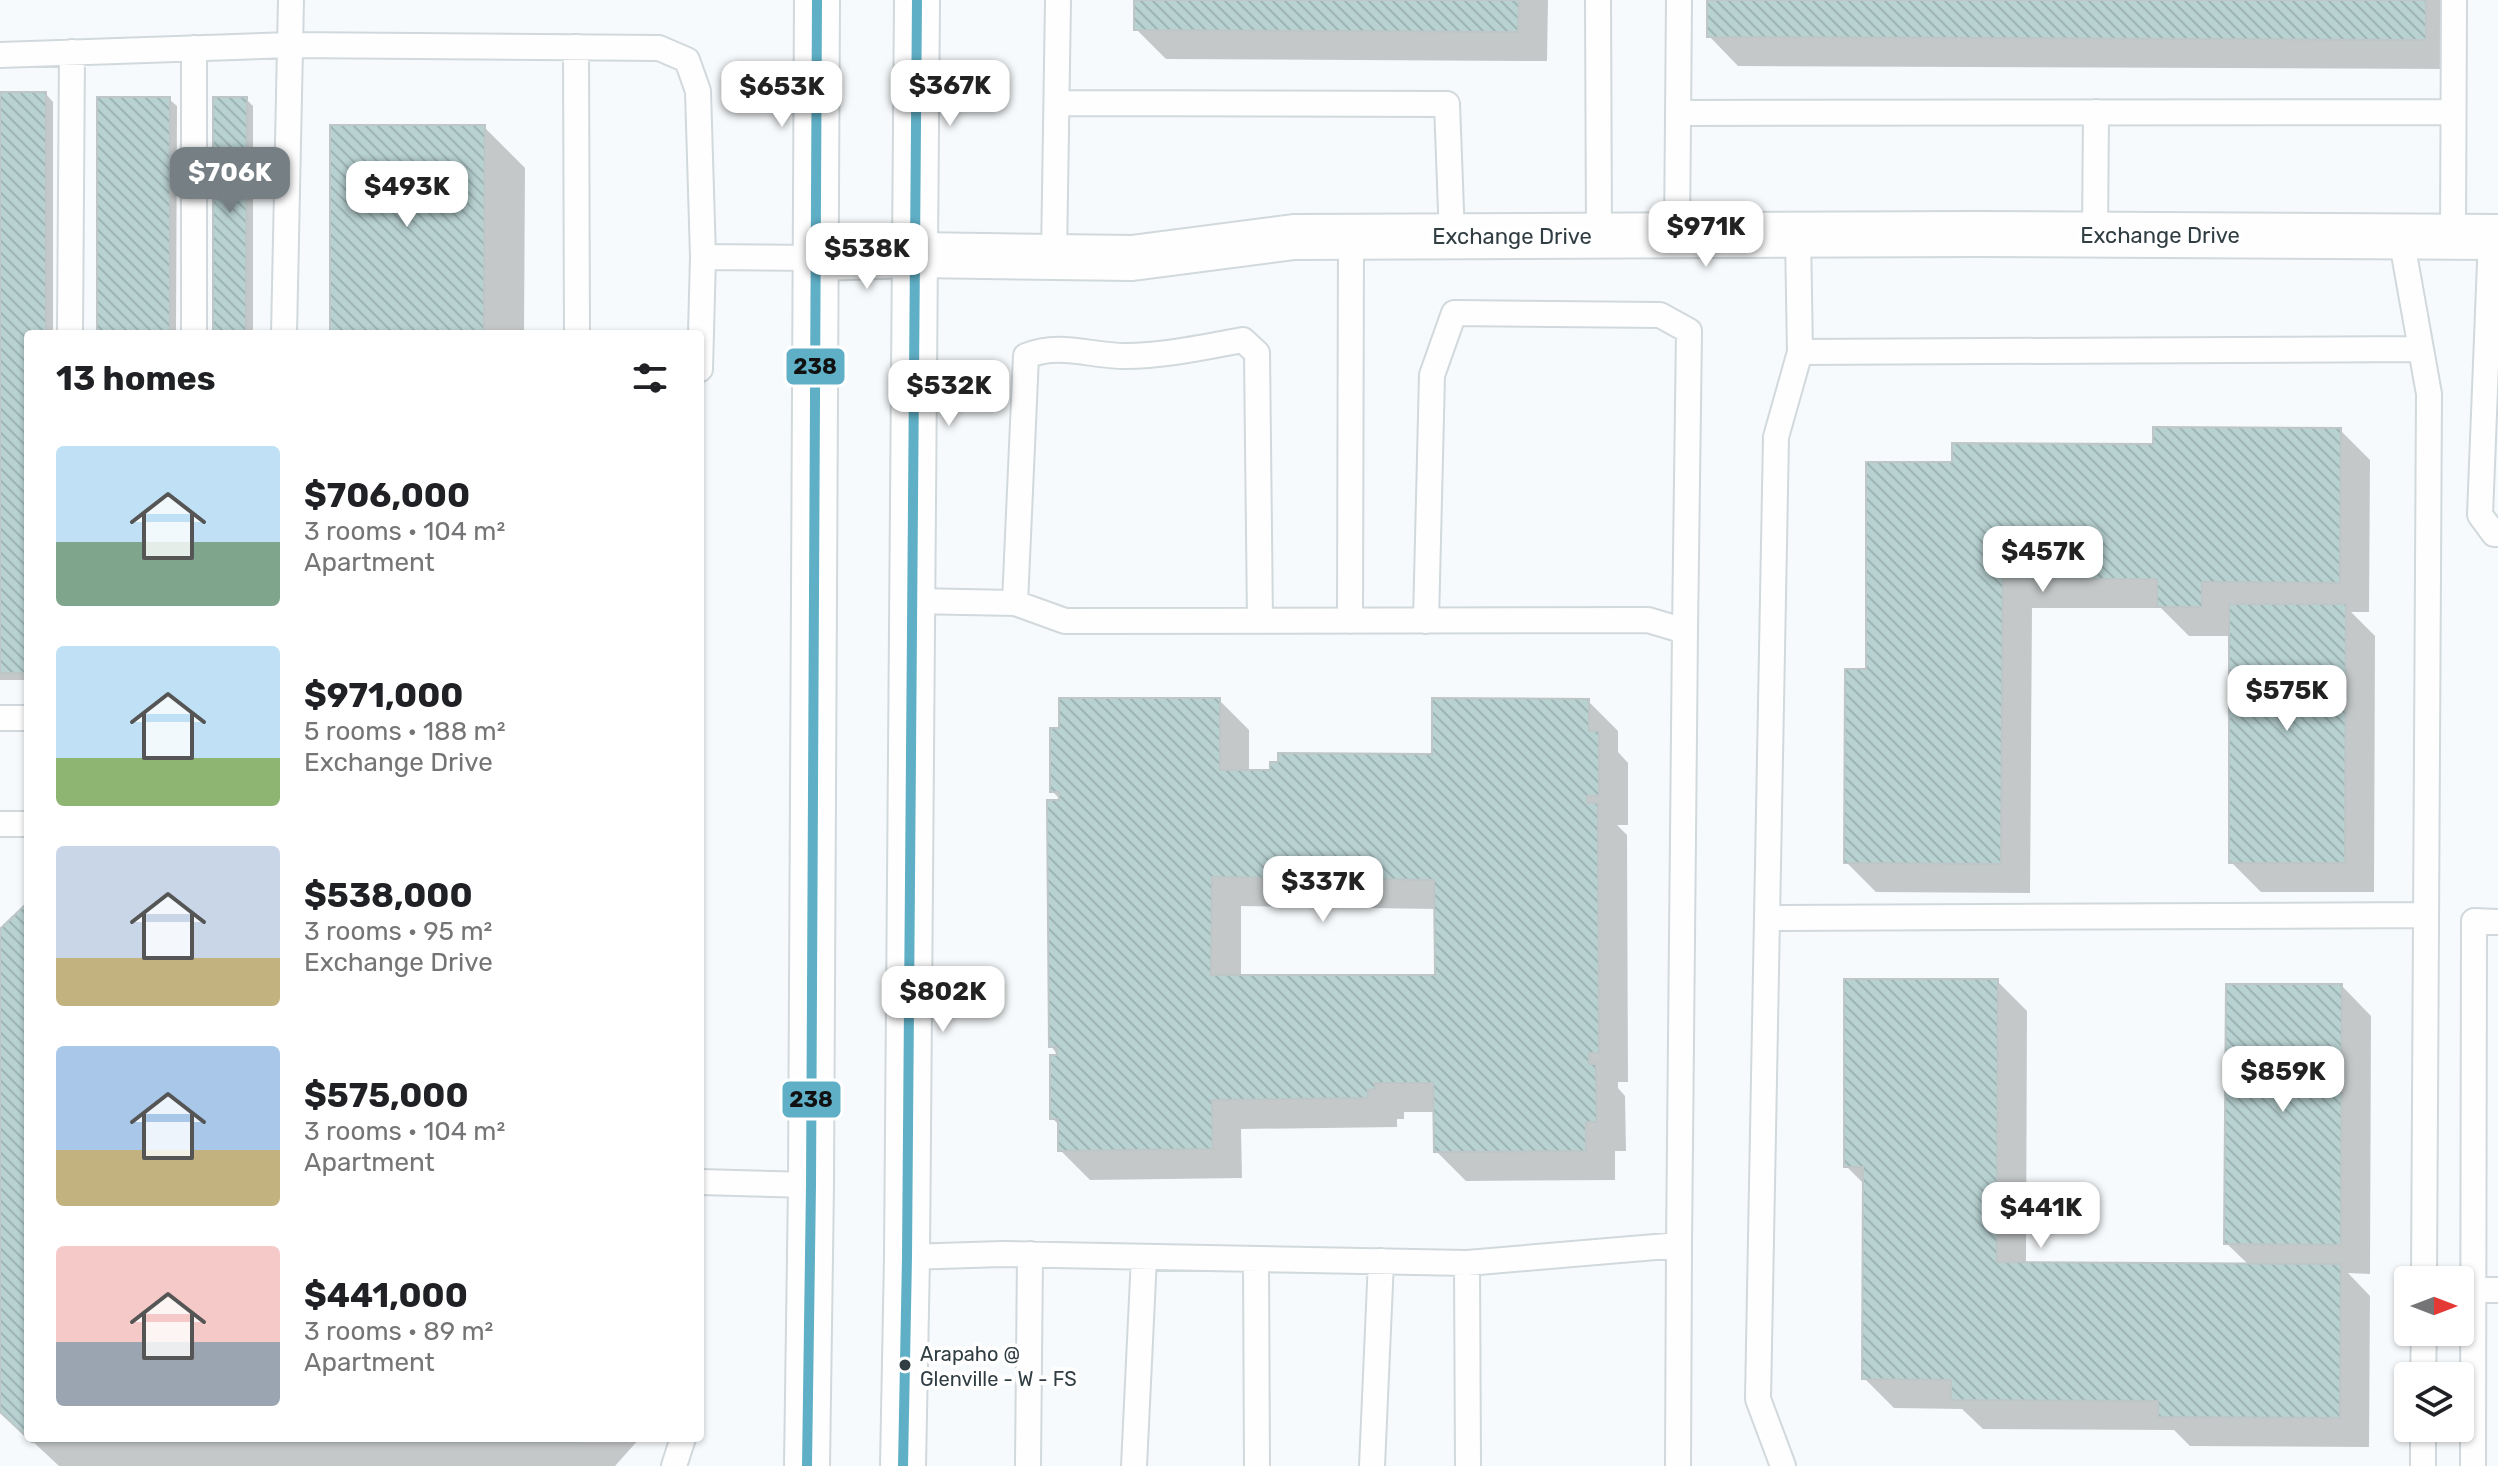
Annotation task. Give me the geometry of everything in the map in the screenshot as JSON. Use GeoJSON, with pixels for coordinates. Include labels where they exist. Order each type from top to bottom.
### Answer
{"type":"FeatureCollection","features":[{"type":"Feature","properties":{"kind":"main road"},"geometry":{"type":"LineString","coordinates":[[807,1466],[817,0]]}},
{"type":"Feature","properties":{"kind":"main road"},"geometry":{"type":"LineString","coordinates":[[903,1466],[917,0]]}},
{"type":"Feature","properties":{"kind":"main road","name":"Exchange Drive"},"geometry":{"type":"LineString","coordinates":[[815,258],[916,255],[1132,258],[1294,237],[2480,237]]}},
{"type":"Feature","properties":{"kind":"lane"},"geometry":{"type":"LineString","coordinates":[[284,330],[291,0]]}},
{"type":"Feature","properties":{"kind":"lane"},"geometry":{"type":"LineString","coordinates":[[1054,257],[1058,0]]}},
{"type":"Feature","properties":{"kind":"lane"},"geometry":{"type":"LineString","coordinates":[[1598,0],[1599,236]]}},
{"type":"Feature","properties":{"kind":"lane"},"geometry":{"type":"LineString","coordinates":[[1677,236],[1679,0]]}},
{"type":"Feature","properties":{"kind":"lane"},"geometry":{"type":"LineString","coordinates":[[2454,0],[2453,112],[2480,237],[2480,515],[2494,534],[2498,534]]}},
{"type":"Feature","properties":{"kind":"lane"},"geometry":{"type":"LineString","coordinates":[[0,55],[290,45],[659,48],[687,60],[698,91],[703,257],[701,330]]}},
{"type":"Feature","properties":{"kind":"lane"},"geometry":{"type":"LineString","coordinates":[[576,47],[577,330]]}},
{"type":"Feature","properties":{"kind":"lane"},"geometry":{"type":"LineString","coordinates":[[194,48],[194,330]]}},
{"type":"Feature","properties":{"kind":"lane"},"geometry":{"type":"LineString","coordinates":[[70,330],[72,52]]}},
{"type":"Feature","properties":{"kind":"lane"},"geometry":{"type":"LineString","coordinates":[[1057,103],[1447,104],[1452,237]]}},
{"type":"Feature","properties":{"kind":"lane"},"geometry":{"type":"LineString","coordinates":[[2095,235],[2096,112]]}},
{"type":"Feature","properties":{"kind":"lane"},"geometry":{"type":"LineString","coordinates":[[1678,113],[2453,112]]}},
{"type":"Feature","properties":{"kind":"lane"},"geometry":{"type":"LineString","coordinates":[[1783,1466],[1758,1399],[1776,437],[1800,352],[1798,235]]}},
{"type":"Feature","properties":{"kind":"lane"},"geometry":{"type":"LineString","coordinates":[[1350,621],[1351,237]]}},
{"type":"Feature","properties":{"kind":"lane"},"geometry":{"type":"LineString","coordinates":[[2401,237],[2429,394],[2424,1266]]}},
{"type":"Feature","properties":{"kind":"lane"},"geometry":{"type":"LineString","coordinates":[[703,257],[815,258]]}},
{"type":"Feature","properties":{"kind":"lane"},"geometry":{"type":"LineString","coordinates":[[1426,621],[1432,375],[1454,313],[1660,315],[1689,331],[1678,1466]]}},
{"type":"Feature","properties":{"kind":"lane"},"geometry":{"type":"LineString","coordinates":[[1015,603],[1026,356],[1046,348],[1126,356],[1243,340],[1257,353],[1260,621]]}},
{"type":"Feature","properties":{"kind":"lane"},"geometry":{"type":"LineString","coordinates":[[1800,352],[2421,349]]}},
{"type":"Feature","properties":{"kind":"lane"},"geometry":{"type":"LineString","coordinates":[[913,601],[1015,603],[1065,621],[1648,620],[1685,631]]}},
{"type":"Feature","properties":{"kind":"lane"},"geometry":{"type":"LineString","coordinates":[[0,718],[24,718]]}},
{"type":"Feature","properties":{"kind":"lane"},"geometry":{"type":"LineString","coordinates":[[0,824],[24,824]]}},
{"type":"Feature","properties":{"kind":"lane"},"geometry":{"type":"LineString","coordinates":[[1767,918],[2426,915]]}},
{"type":"Feature","properties":{"kind":"lane"},"geometry":{"type":"LineString","coordinates":[[2473,1266],[2474,921],[2498,922]]}},
{"type":"Feature","properties":{"kind":"lane"},"geometry":{"type":"LineString","coordinates":[[704,1182],[811,1185]]}},
{"type":"Feature","properties":{"kind":"lane"},"geometry":{"type":"LineString","coordinates":[[907,1257],[1030,1254],[1467,1263],[1679,1245]]}},
{"type":"Feature","properties":{"kind":"lane"},"geometry":{"type":"LineString","coordinates":[[1028,1466],[1030,1254]]}},
{"type":"Feature","properties":{"kind":"lane"},"geometry":{"type":"LineString","coordinates":[[1134,1466],[1144,1257]]}},
{"type":"Feature","properties":{"kind":"lane"},"geometry":{"type":"LineString","coordinates":[[1256,1259],[1257,1466]]}},
{"type":"Feature","properties":{"kind":"lane"},"geometry":{"type":"LineString","coordinates":[[1372,1466],[1381,1261]]}},
{"type":"Feature","properties":{"kind":"lane"},"geometry":{"type":"LineString","coordinates":[[1467,1263],[1468,1466]]}},
{"type":"Feature","properties":{"kind":"lane"},"geometry":{"type":"LineString","coordinates":[[2474,1290],[2498,1290]]}},
{"type":"Feature","properties":{"kind":"lane"},"geometry":{"type":"LineString","coordinates":[[2473,1346],[2473,1466]]}},
{"type":"Feature","properties":{"kind":"lane"},"geometry":{"type":"LineString","coordinates":[[674,1466],[682,1442]]}},
{"type":"Feature","properties":{"kind":"lane"},"geometry":{"type":"LineString","coordinates":[[2423,1442],[2423,1466]]}},
{"type":"Feature","properties":{"kind":"building"},"geometry":{"type":"Polygon","coordinates":[[[1134,0],[1519,0],[1518,32],[1134,30],[1134,0]]]}},
{"type":"Feature","properties":{"kind":"building"},"geometry":{"type":"Polygon","coordinates":[[[1707,0],[2426,0],[2426,40],[1707,37],[1707,0]]]}},
{"type":"Feature","properties":{"kind":"building"},"geometry":{"type":"Polygon","coordinates":[[[0,92],[46,92],[46,330],[24,330],[24,673],[0,673],[0,92]]]}},
{"type":"Feature","properties":{"kind":"building"},"geometry":{"type":"Polygon","coordinates":[[[97,97],[170,97],[170,330],[97,330],[97,97]]]}},
{"type":"Feature","properties":{"kind":"building"},"geometry":{"type":"Polygon","coordinates":[[[213,97],[247,97],[246,330],[213,330],[213,97]]]}},
{"type":"Feature","properties":{"kind":"building"},"geometry":{"type":"Polygon","coordinates":[[[330,125],[485,125],[484,330],[330,330],[330,125]]]}},
{"type":"Feature","properties":{"kind":"building"},"geometry":{"type":"Polygon","coordinates":[[[2153,427],[2341,428],[2340,583],[2202,582],[2202,607],[2157,607],[2157,579],[2003,579],[2001,864],[1844,863],[1845,669],[1866,669],[1866,462],[1952,462],[1952,443],[2153,444],[2153,427]]]}},
{"type":"Feature","properties":{"kind":"building"},"geometry":{"type":"Polygon","coordinates":[[[2229,604],[2346,604],[2345,863],[2229,863],[2229,604]]]}},
{"type":"Feature","properties":{"kind":"building"},"geometry":{"type":"Polygon","coordinates":[[[1059,698],[1220,698],[1220,770],[1270,770],[1270,762],[1278,762],[1278,753],[1432,754],[1432,698],[1589,699],[1589,731],[1599,731],[1599,796],[1587,796],[1587,803],[1598,803],[1599,1053],[1589,1053],[1589,1064],[1596,1064],[1597,1122],[1586,1122],[1586,1151],[1434,1152],[1433,1083],[1375,1083],[1375,1089],[1368,1090],[1368,1098],[1212,1100],[1213,1149],[1058,1151],[1058,1119],[1050,1119],[1050,1055],[1057,1055],[1056,1047],[1049,1047],[1047,800],[1059,800],[1059,792],[1050,792],[1050,728],[1059,728],[1059,698]],[[1212,877],[1211,975],[1435,975],[1434,880],[1212,877]]]}},
{"type":"Feature","properties":{"kind":"building"},"geometry":{"type":"Polygon","coordinates":[[[24,906],[24,1434],[0,1412],[0,929],[24,906]]]}},
{"type":"Feature","properties":{"kind":"building"},"geometry":{"type":"Polygon","coordinates":[[[1844,979],[1998,979],[1997,1262],[2341,1264],[2340,1418],[2158,1417],[2158,1401],[1951,1400],[1951,1380],[1862,1379],[1863,1167],[1844,1167],[1844,979]]]}},
{"type":"Feature","properties":{"kind":"building"},"geometry":{"type":"Polygon","coordinates":[[[2226,984],[2342,984],[2341,1245],[2224,1244],[2226,984]]]}},
{"type":"Feature","properties":{"kind":"transit line","name":"238"},"geometry":{"type":"LineString","coordinates":[[807,1466],[817,0]]}},
{"type":"Feature","properties":{"kind":"transit line","name":"238"},"geometry":{"type":"LineString","coordinates":[[903,1466],[917,0]]}},
{"type":"Feature","properties":{"kind":"place","name":"Arapaho @ Glenville - W - FS"},"geometry":{"type":"Point","coordinates":[905,1365]}}]}
